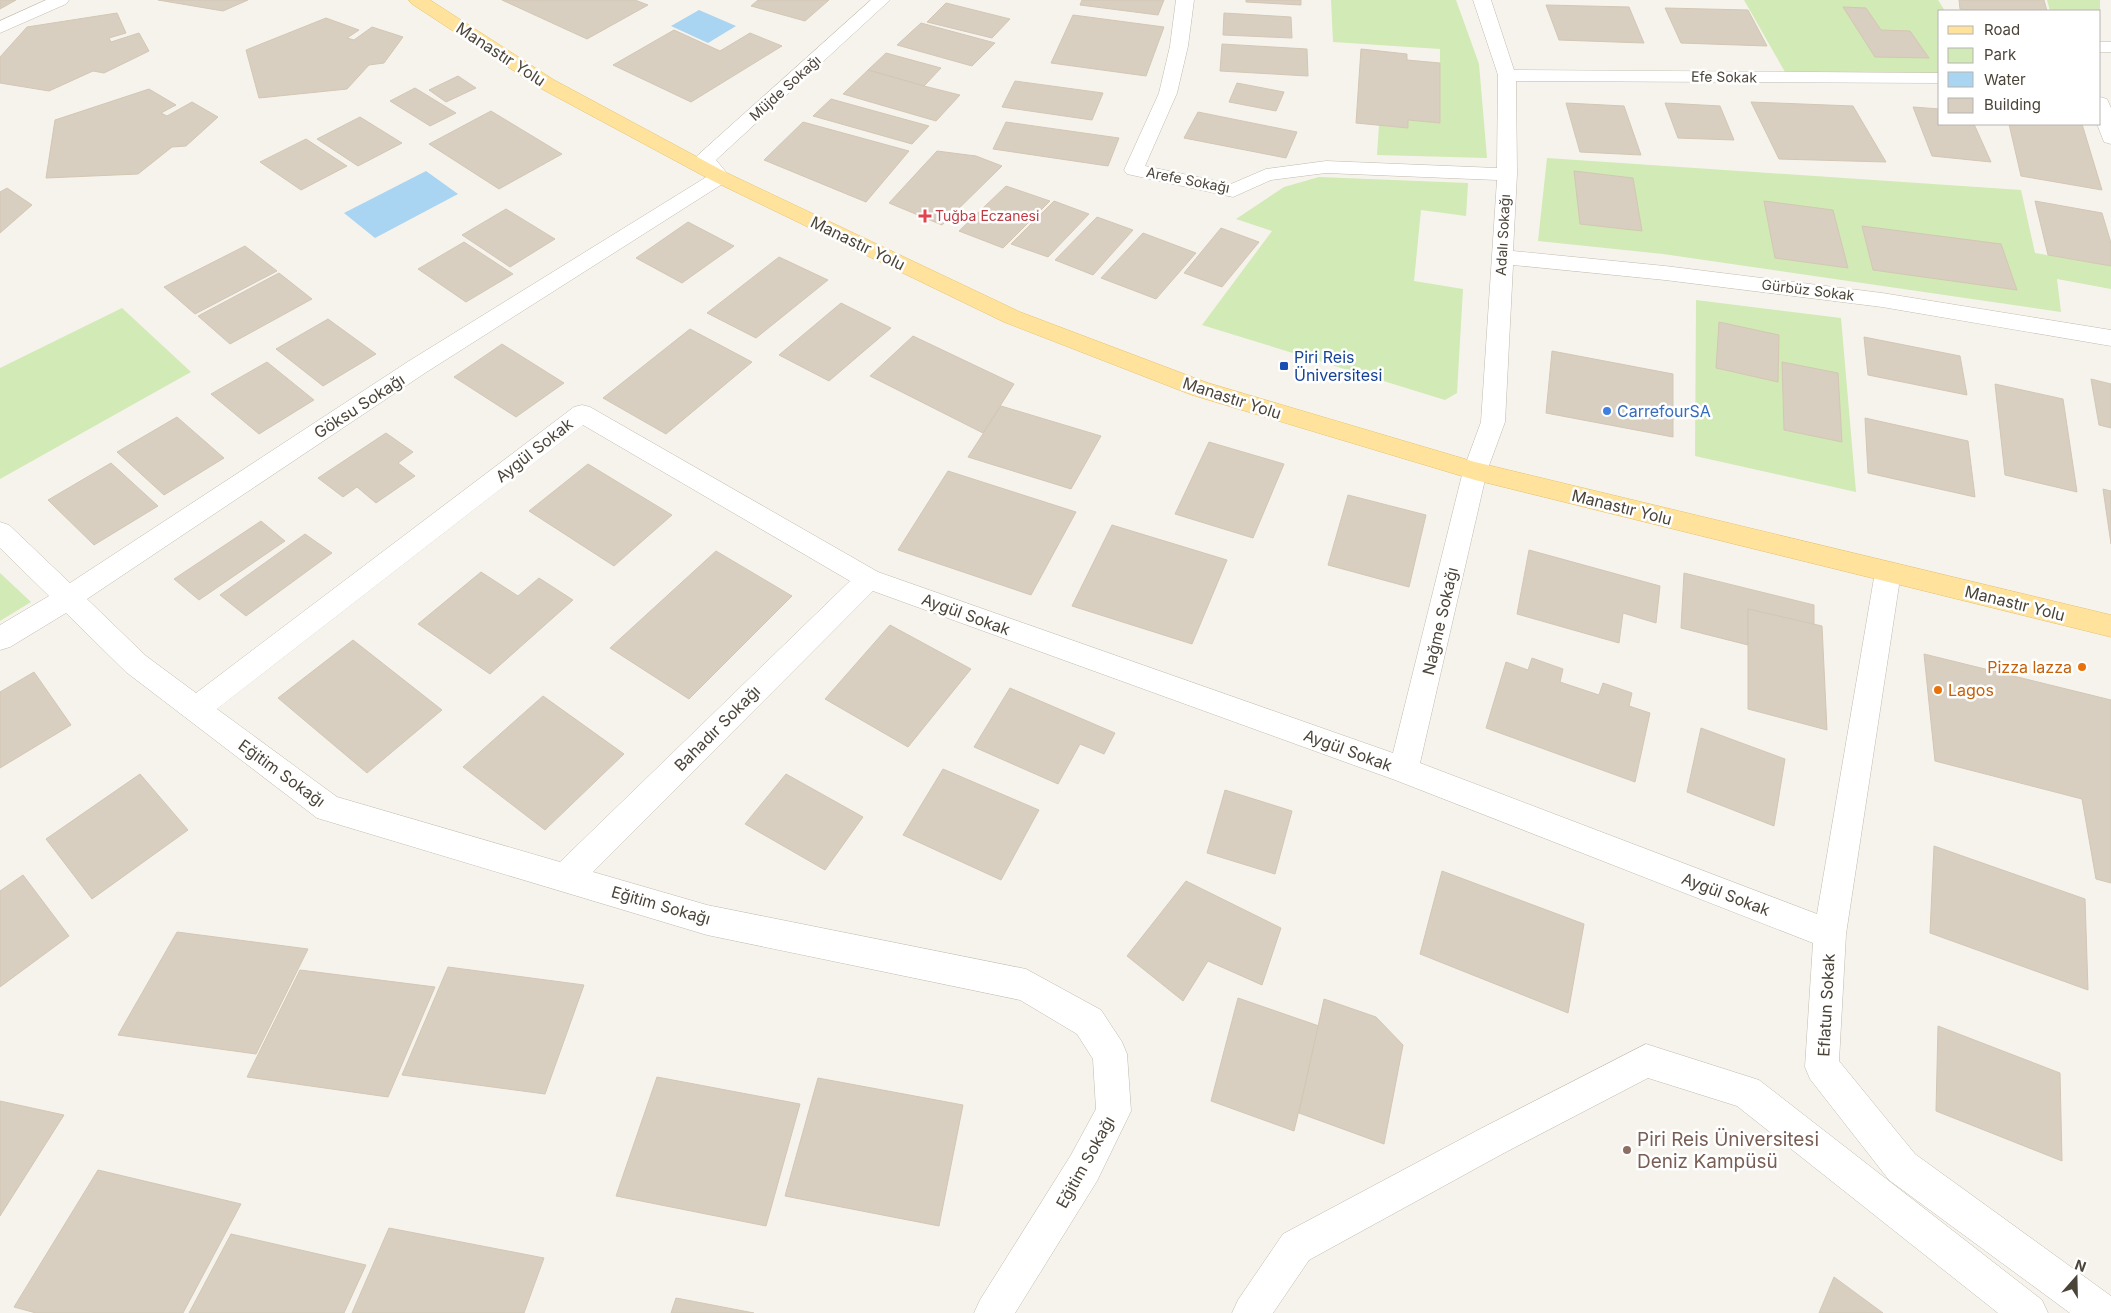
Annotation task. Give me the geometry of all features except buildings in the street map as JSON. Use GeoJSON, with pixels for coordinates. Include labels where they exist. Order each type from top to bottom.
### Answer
{"type":"FeatureCollection","features":[{"type":"Feature","properties":{"kind":"main road","name":"Manastır Yolu"},"geometry":{"type":"LineString","coordinates":[[418,0],[547,84],[720,177],[1021,320],[1200,390],[1475,471],[2111,626]]}},
{"type":"Feature","properties":{"kind":"street"},"geometry":{"type":"LineString","coordinates":[[0,28],[60,0]]}},
{"type":"Feature","properties":{"kind":"street","name":"Müjde Sokağı"},"geometry":{"type":"LineString","coordinates":[[720,177],[705,159],[881,0]]}},
{"type":"Feature","properties":{"kind":"street","name":"Arefe Sokağı"},"geometry":{"type":"LineString","coordinates":[[1185,0],[1179,46],[1168,93],[1134,170],[1233,191],[1266,175],[1326,167],[1507,174]]}},
{"type":"Feature","properties":{"kind":"street","name":"Adalı Sokağı"},"geometry":{"type":"LineString","coordinates":[[1475,471],[1493,422],[1507,174],[1507,75],[1482,0]]}},
{"type":"Feature","properties":{"kind":"street","name":"Efe Sokak"},"geometry":{"type":"LineString","coordinates":[[1507,75],[1938,78]]}},
{"type":"Feature","properties":{"kind":"street"},"geometry":{"type":"LineString","coordinates":[[2101,106],[2111,138]]}},
{"type":"Feature","properties":{"kind":"street","name":"Göksu Sokağı"},"geometry":{"type":"LineString","coordinates":[[0,639],[68,598],[417,367],[720,177]]}},
{"type":"Feature","properties":{"kind":"street","name":"Gürbüz Sokak"},"geometry":{"type":"LineString","coordinates":[[1502,257],[1665,273],[1882,300],[2111,338]]}},
{"type":"Feature","properties":{"kind":"street","name":"Aygül Sokak"},"geometry":{"type":"LineString","coordinates":[[196,709],[582,413],[869,579],[1404,770],[1830,934]]}},
{"type":"Feature","properties":{"kind":"street","name":"Nağme Sokağı"},"geometry":{"type":"LineString","coordinates":[[1404,770],[1475,471]]}},
{"type":"Feature","properties":{"kind":"street","name":"Eğitim Sokağı"},"geometry":{"type":"LineString","coordinates":[[0,532],[136,664],[328,808],[707,920],[1026,986],[1089,1022],[1110,1054],[1114,1111],[1084,1168],[993,1313]]}},
{"type":"Feature","properties":{"kind":"street","name":"Eflatun Sokak"},"geometry":{"type":"LineString","coordinates":[[1888,572],[1830,934],[1822,1067],[1902,1167],[2102,1313]]}},
{"type":"Feature","properties":{"kind":"street","name":"Bahadır Sokağı"},"geometry":{"type":"LineString","coordinates":[[566,878],[869,579]]}},
{"type":"Feature","properties":{"kind":"street"},"geometry":{"type":"LineString","coordinates":[[1251,1313],[1296,1247],[1492,1140],[1646,1061],[1747,1092],[2029,1313]]}},
{"type":"Feature","properties":{"kind":"green space"},"geometry":{"type":"Polygon","coordinates":[[[1331,0],[1456,0],[1479,64],[1487,158],[1377,155],[1379,125],[1407,128],[1408,120],[1440,123],[1440,49],[1333,42],[1331,0]]]}},
{"type":"Feature","properties":{"kind":"green space"},"geometry":{"type":"Polygon","coordinates":[[[1744,0],[1938,0],[1944,10],[1938,10],[1938,73],[1919,75],[1785,72],[1744,0]]]}},
{"type":"Feature","properties":{"kind":"green space"},"geometry":{"type":"Polygon","coordinates":[[[2047,0],[2100,0],[2100,10],[2050,10],[2047,0]]]}},
{"type":"Feature","properties":{"kind":"green space"},"geometry":{"type":"Polygon","coordinates":[[[1547,158],[2021,190],[2035,253],[2111,266],[2111,289],[2057,279],[2061,312],[1663,254],[1538,241],[1547,158]]]}},
{"type":"Feature","properties":{"kind":"green space"},"geometry":{"type":"Polygon","coordinates":[[[1319,177],[1468,183],[1466,216],[1421,210],[1414,281],[1463,289],[1457,393],[1445,400],[1202,325],[1272,231],[1236,219],[1284,187],[1319,177]]]}},
{"type":"Feature","properties":{"kind":"green space"},"geometry":{"type":"Polygon","coordinates":[[[1696,300],[1841,318],[1856,492],[1695,456],[1696,300]]]}},
{"type":"Feature","properties":{"kind":"green space"},"geometry":{"type":"Polygon","coordinates":[[[122,308],[191,372],[0,479],[0,368],[122,308]]]}},
{"type":"Feature","properties":{"kind":"green space"},"geometry":{"type":"Polygon","coordinates":[[[0,573],[31,602],[0,621],[0,573]]]}},
{"type":"Feature","properties":{"kind":"water"},"geometry":{"type":"Polygon","coordinates":[[[699,10],[736,26],[708,43],[671,26],[699,10]]]}},
{"type":"Feature","properties":{"kind":"water"},"geometry":{"type":"Polygon","coordinates":[[[426,171],[458,194],[375,238],[344,213],[426,171]]]}},
{"type":"Feature","properties":{"kind":"place","name":"Tuğba Eczanesi"},"geometry":{"type":"Point","coordinates":[925,216]}},
{"type":"Feature","properties":{"kind":"place","name":"Piri Reis Üniversitesi"},"geometry":{"type":"Point","coordinates":[1284,366]}},
{"type":"Feature","properties":{"kind":"place","name":"CarrefourSA"},"geometry":{"type":"Point","coordinates":[1607,411]}},
{"type":"Feature","properties":{"kind":"place","name":"Pizza lazza"},"geometry":{"type":"Point","coordinates":[2082,667]}},
{"type":"Feature","properties":{"kind":"place","name":"Lagos"},"geometry":{"type":"Point","coordinates":[1938,690]}},
{"type":"Feature","properties":{"kind":"place","name":"Piri Reis Üniversitesi Deniz Kampüsü"},"geometry":{"type":"Point","coordinates":[1627,1150]}}]}
